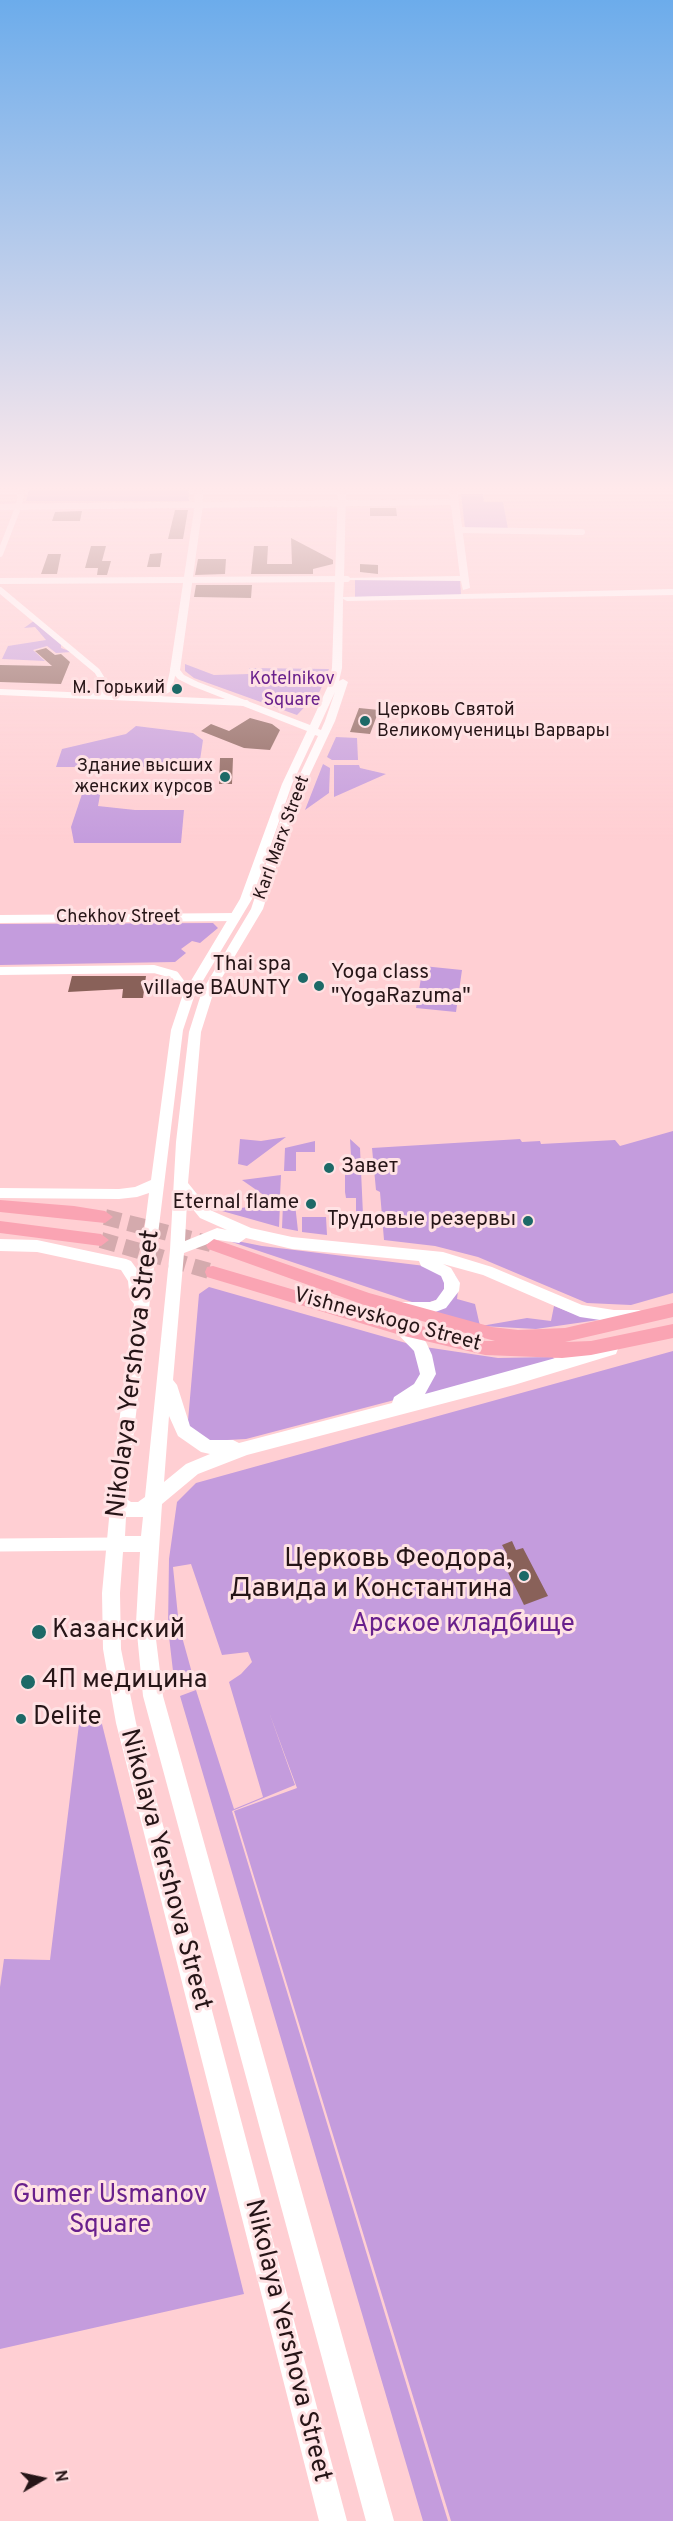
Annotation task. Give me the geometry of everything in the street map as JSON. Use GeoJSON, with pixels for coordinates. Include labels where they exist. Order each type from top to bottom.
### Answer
{"type":"FeatureCollection","features":[{"type":"Feature","properties":{"kind":"main road"},"geometry":{"type":"LineString","coordinates":[[182,607],[174,667],[181,677],[317,732]]}},
{"type":"Feature","properties":{"kind":"main road","name":"Karl Marx Street"},"geometry":{"type":"LineString","coordinates":[[183,1143],[195,1032],[201,1007],[216,976],[248,928],[257,909],[290,806],[333,686],[337,668],[341,607]]}},
{"type":"Feature","properties":{"kind":"main road","name":"Karl Marx Street"},"geometry":{"type":"LineString","coordinates":[[189,994],[236,918],[253,880],[273,817],[342,686],[345,668],[347,607]]}},
{"type":"Feature","properties":{"kind":"main road","name":"Nikolaya Yershova Street"},"geometry":{"type":"LineString","coordinates":[[189,994],[177,1030],[141,1314],[115,1544],[111,1593],[112,1649],[126,1722],[333,2521]]}},
{"type":"Feature","properties":{"kind":"main road","name":"Nikolaya Yershova Street"},"geometry":{"type":"LineString","coordinates":[[183,1143],[177,1250],[149,1544],[145,1623],[153,1696],[262,2099],[380,2521]]}},
{"type":"Feature","properties":{"kind":"main road"},"geometry":{"type":"LineString","coordinates":[[0,1193],[119,1194],[137,1192],[158,1183]]}},
{"type":"Feature","properties":{"kind":"main road"},"geometry":{"type":"LineString","coordinates":[[180,1183],[205,1214],[248,1233],[292,1243],[443,1258],[487,1271],[580,1311],[614,1316],[654,1316]]}},
{"type":"Feature","properties":{"kind":"main road"},"geometry":{"type":"LineString","coordinates":[[0,1206],[105,1217]]}},
{"type":"Feature","properties":{"kind":"main road"},"geometry":{"type":"LineString","coordinates":[[0,1227],[101,1240]]}},
{"type":"Feature","properties":{"kind":"main road"},"geometry":{"type":"LineString","coordinates":[[177,1250],[206,1237],[226,1234],[290,1248],[430,1263],[446,1272],[452,1283],[447,1298],[441,1304],[430,1308],[367,1299]]}},
{"type":"Feature","properties":{"kind":"main road"},"geometry":{"type":"LineString","coordinates":[[0,1245],[37,1246],[126,1265],[136,1281],[141,1314]]}},
{"type":"Feature","properties":{"kind":"main road","name":"Vishnevskogo Street"},"geometry":{"type":"LineString","coordinates":[[214,1245],[367,1299],[449,1323],[518,1336],[588,1332],[673,1310]]}},
{"type":"Feature","properties":{"kind":"main road","name":"Vishnevskogo Street"},"geometry":{"type":"LineString","coordinates":[[213,1272],[400,1328],[485,1348],[535,1352],[591,1348],[672,1331]]}},
{"type":"Feature","properties":{"kind":"main road"},"geometry":{"type":"LineString","coordinates":[[166,1369],[170,1396],[184,1431],[207,1447],[242,1445],[390,1407],[412,1396],[425,1382],[427,1365],[420,1347],[400,1328]]}},
{"type":"Feature","properties":{"kind":"main road"},"geometry":{"type":"LineString","coordinates":[[119,1504],[135,1511],[153,1502],[164,1489],[192,1469],[245,1448],[514,1378],[672,1331]]}},
{"type":"Feature","properties":{"kind":"main road"},"geometry":{"type":"LineString","coordinates":[[115,1544],[149,1544]]}},
{"type":"Feature","properties":{"kind":"street"},"geometry":{"type":"LineString","coordinates":[[20,607],[97,671],[102,679],[102,695]]}},
{"type":"Feature","properties":{"kind":"street"},"geometry":{"type":"LineString","coordinates":[[150,698],[169,689],[174,667]]}},
{"type":"Feature","properties":{"kind":"street"},"geometry":{"type":"LineString","coordinates":[[0,692],[246,703]]}},
{"type":"Feature","properties":{"kind":"street","name":"Chekhov Street"},"geometry":{"type":"LineString","coordinates":[[0,919],[236,918]]}},
{"type":"Feature","properties":{"kind":"street"},"geometry":{"type":"LineString","coordinates":[[0,970],[154,969],[175,975],[189,994]]}},
{"type":"Feature","properties":{"kind":"street"},"geometry":{"type":"LineString","coordinates":[[0,1545],[115,1544]]}},
{"type":"Feature","properties":{"kind":"green space"},"geometry":{"type":"Polygon","coordinates":[[[35,620],[61,640],[61,648],[72,652],[56,653],[47,646],[33,650],[45,661],[2,659],[8,646],[46,640],[35,627],[24,628],[35,620]]]}},
{"type":"Feature","properties":{"kind":"green space","name":"Kotelnikov Square"},"geometry":{"type":"Polygon","coordinates":[[[185,664],[214,675],[249,674],[249,668],[329,669],[320,691],[297,715],[194,678],[185,671],[185,664]]]}},
{"type":"Feature","properties":{"kind":"green space"},"geometry":{"type":"Polygon","coordinates":[[[136,726],[193,733],[203,740],[199,767],[56,767],[62,749],[126,734],[136,726]]]}},
{"type":"Feature","properties":{"kind":"green space"},"geometry":{"type":"Polygon","coordinates":[[[336,737],[357,738],[358,760],[332,760],[327,757],[336,737]]]}},
{"type":"Feature","properties":{"kind":"green space"},"geometry":{"type":"Polygon","coordinates":[[[323,764],[330,768],[329,793],[305,810],[323,764]]]}},
{"type":"Feature","properties":{"kind":"green space"},"geometry":{"type":"Polygon","coordinates":[[[334,765],[359,765],[360,768],[386,774],[334,797],[334,765]]]}},
{"type":"Feature","properties":{"kind":"green space"},"geometry":{"type":"Polygon","coordinates":[[[102,784],[98,806],[135,810],[184,810],[181,843],[74,843],[71,827],[83,791],[102,784]]]}},
{"type":"Feature","properties":{"kind":"green space"},"geometry":{"type":"Polygon","coordinates":[[[213,923],[218,928],[200,943],[192,941],[181,949],[186,953],[175,962],[0,965],[0,924],[213,923]]]}},
{"type":"Feature","properties":{"kind":"green space"},"geometry":{"type":"Polygon","coordinates":[[[423,966],[462,970],[456,1012],[416,1008],[423,966]]]}},
{"type":"Feature","properties":{"kind":"green space","name":"Трудовые резервы"},"geometry":{"type":"Polygon","coordinates":[[[673,1131],[673,1293],[631,1305],[587,1303],[478,1257],[435,1246],[384,1240],[380,1192],[376,1190],[372,1148],[520,1139],[522,1142],[540,1141],[541,1144],[615,1140],[620,1146],[673,1131]]]}},
{"type":"Feature","properties":{"kind":"green space"},"geometry":{"type":"Polygon","coordinates":[[[286,1137],[247,1166],[238,1164],[240,1139],[261,1141],[286,1137]]]}},
{"type":"Feature","properties":{"kind":"green space"},"geometry":{"type":"Polygon","coordinates":[[[350,1139],[360,1148],[363,1215],[356,1221],[356,1198],[346,1198],[345,1192],[345,1170],[351,1155],[350,1139]]]}},
{"type":"Feature","properties":{"kind":"green space"},"geometry":{"type":"Polygon","coordinates":[[[315,1141],[315,1152],[296,1152],[296,1171],[284,1171],[285,1148],[315,1141]]]}},
{"type":"Feature","properties":{"kind":"green space"},"geometry":{"type":"Polygon","coordinates":[[[281,1175],[280,1196],[265,1196],[242,1180],[281,1175]]]}},
{"type":"Feature","properties":{"kind":"green space"},"geometry":{"type":"Polygon","coordinates":[[[254,1203],[280,1204],[279,1227],[222,1211],[254,1206],[254,1203]]]}},
{"type":"Feature","properties":{"kind":"green space"},"geometry":{"type":"Polygon","coordinates":[[[283,1204],[295,1204],[298,1231],[282,1228],[283,1204]]]}},
{"type":"Feature","properties":{"kind":"green space"},"geometry":{"type":"Polygon","coordinates":[[[302,1217],[326,1217],[327,1235],[302,1232],[302,1217]]]}},
{"type":"Feature","properties":{"kind":"green space"},"geometry":{"type":"Polygon","coordinates":[[[217,1237],[262,1246],[425,1266],[442,1274],[446,1285],[439,1299],[421,1305],[217,1237]]]}},
{"type":"Feature","properties":{"kind":"green space"},"geometry":{"type":"Polygon","coordinates":[[[455,1275],[459,1282],[457,1299],[475,1304],[480,1326],[434,1312],[455,1275]]]}},
{"type":"Feature","properties":{"kind":"green space"},"geometry":{"type":"Polygon","coordinates":[[[209,1287],[406,1343],[416,1351],[424,1375],[402,1398],[246,1439],[208,1441],[190,1430],[188,1421],[199,1294],[209,1287]]]}},
{"type":"Feature","properties":{"kind":"green space"},"geometry":{"type":"Polygon","coordinates":[[[554,1306],[572,1313],[605,1319],[536,1329],[481,1326],[527,1318],[551,1321],[554,1306]]]}},
{"type":"Feature","properties":{"kind":"green space"},"geometry":{"type":"Polygon","coordinates":[[[425,1347],[498,1358],[553,1357],[555,1361],[416,1398],[426,1390],[433,1376],[425,1347]]]}},
{"type":"Feature","properties":{"kind":"green space","name":"Арское кладбище"},"geometry":{"type":"Polygon","coordinates":[[[673,1351],[673,2521],[451,2521],[234,1811],[297,1788],[269,1712],[295,1785],[232,1811],[448,2521],[423,2521],[180,1696],[196,1690],[234,1809],[263,1797],[229,1682],[241,1674],[252,1662],[248,1652],[222,1655],[191,1564],[173,1567],[179,1626],[192,1673],[173,1671],[168,1628],[169,1559],[177,1502],[196,1483],[673,1351]]]}},
{"type":"Feature","properties":{"kind":"green space","name":"Gumer Usmanov Square"},"geometry":{"type":"Polygon","coordinates":[[[99,1712],[244,2294],[0,2349],[0,1987],[4,1959],[50,1960],[80,1716],[99,1712]]]}},
{"type":"Feature","properties":{"kind":"building"},"geometry":{"type":"Polygon","coordinates":[[[46,648],[55,655],[61,654],[70,662],[61,684],[0,682],[0,665],[52,666],[35,651],[46,648]]]}},
{"type":"Feature","properties":{"kind":"building","name":"Церковь Святой Великомученицы Варвары"},"geometry":{"type":"Polygon","coordinates":[[[359,708],[379,710],[370,734],[350,732],[359,708]]]}},
{"type":"Feature","properties":{"kind":"building"},"geometry":{"type":"Polygon","coordinates":[[[250,718],[272,724],[280,730],[270,750],[244,748],[201,731],[211,724],[229,731],[250,718]]]}},
{"type":"Feature","properties":{"kind":"building","name":"Здание высших женских курсов"},"geometry":{"type":"Polygon","coordinates":[[[220,758],[233,758],[232,784],[219,784],[220,758]]]}},
{"type":"Feature","properties":{"kind":"building"},"geometry":{"type":"Polygon","coordinates":[[[72,976],[146,976],[143,998],[122,998],[123,989],[68,992],[72,976]]]}},
{"type":"Feature","properties":{"kind":"building","name":"Церковь Феодора, Давида и Константина"},"geometry":{"type":"Polygon","coordinates":[[[512,1541],[516,1550],[523,1548],[548,1596],[524,1605],[500,1556],[507,1554],[502,1545],[512,1541]]]}},
{"type":"Feature","properties":{"kind":"tunnel"},"geometry":{"type":"LineString","coordinates":[[105,1217],[211,1244]]}},
{"type":"Feature","properties":{"kind":"tunnel"},"geometry":{"type":"LineString","coordinates":[[101,1240],[213,1272]]}},
{"type":"Feature","properties":{"kind":"place","name":"М. Горький"},"geometry":{"type":"Point","coordinates":[177,689]}},
{"type":"Feature","properties":{"kind":"place","name":"Церковь Святой Великомученицы Варвары"},"geometry":{"type":"Point","coordinates":[365,721]}},
{"type":"Feature","properties":{"kind":"place","name":"Здание высших женских курсов"},"geometry":{"type":"Point","coordinates":[225,777]}},
{"type":"Feature","properties":{"kind":"place","name":"Thai spa village BAUNTY"},"geometry":{"type":"Point","coordinates":[303,978]}},
{"type":"Feature","properties":{"kind":"place","name":"Yoga class \"YogaRazuma\""},"geometry":{"type":"Point","coordinates":[319,986]}},
{"type":"Feature","properties":{"kind":"place","name":"Завет"},"geometry":{"type":"Point","coordinates":[329,1168]}},
{"type":"Feature","properties":{"kind":"place","name":"Eternal flame"},"geometry":{"type":"Point","coordinates":[311,1204]}},
{"type":"Feature","properties":{"kind":"place","name":"Трудовые резервы"},"geometry":{"type":"Point","coordinates":[528,1221]}},
{"type":"Feature","properties":{"kind":"place","name":"Церковь Феодора, Давида и Константина"},"geometry":{"type":"Point","coordinates":[524,1576]}},
{"type":"Feature","properties":{"kind":"place","name":"Казанский"},"geometry":{"type":"Point","coordinates":[39,1632]}},
{"type":"Feature","properties":{"kind":"place","name":"4П медицина"},"geometry":{"type":"Point","coordinates":[28,1682]}},
{"type":"Feature","properties":{"kind":"place","name":"Delite"},"geometry":{"type":"Point","coordinates":[21,1719]}}]}
